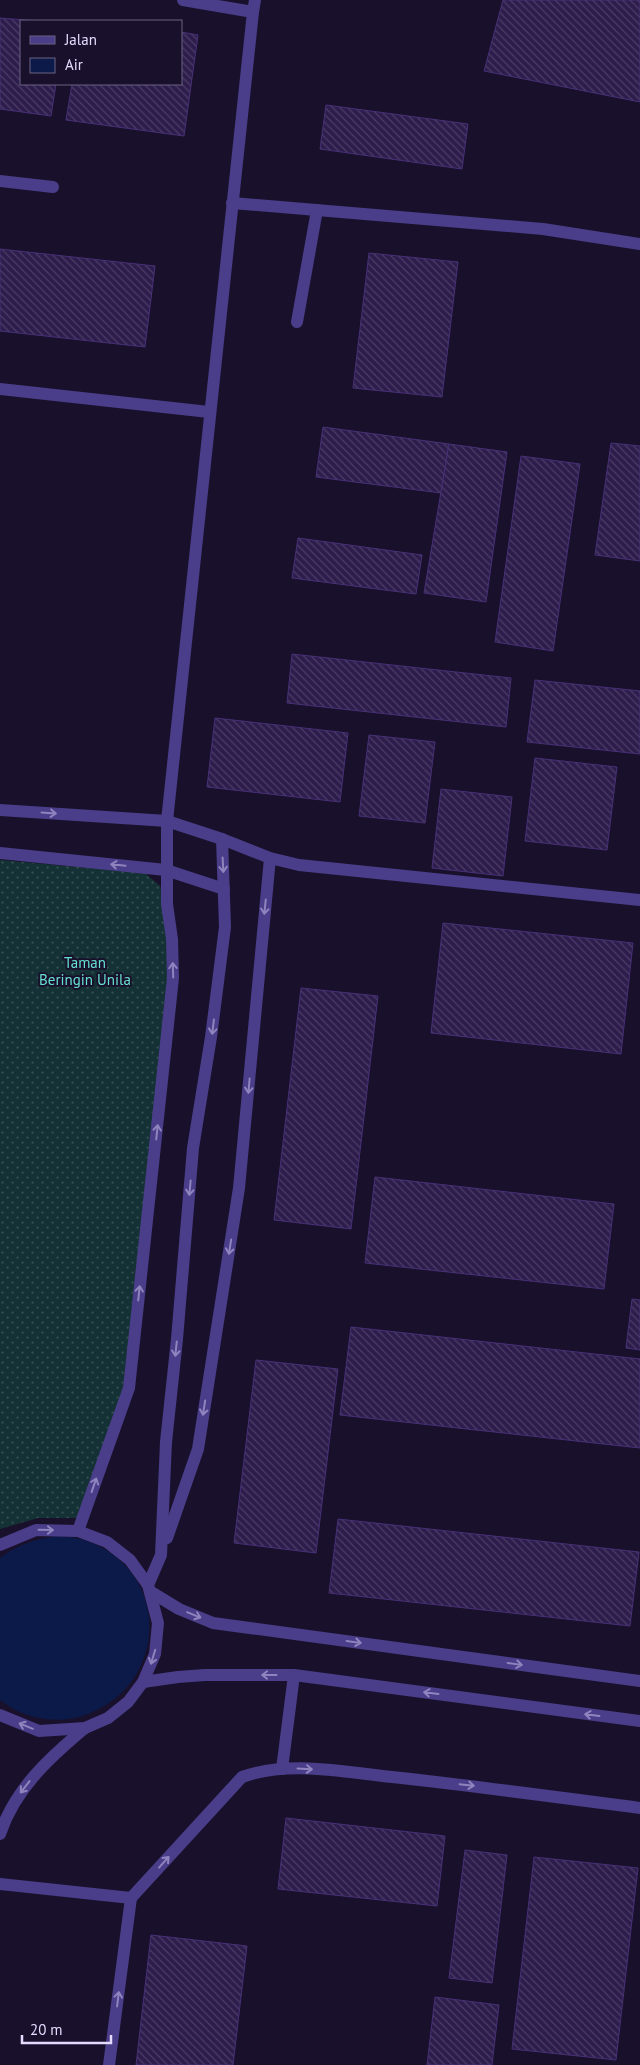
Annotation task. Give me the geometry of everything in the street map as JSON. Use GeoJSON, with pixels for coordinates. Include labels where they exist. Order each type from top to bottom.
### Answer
{"type":"FeatureCollection","features":[{"type":"Feature","properties":{"kind":"street"},"geometry":{"type":"LineString","coordinates":[[78,1530],[128,1388],[173,978],[172,939],[167,904],[167,821],[209,412],[254,6],[183,0]]}},
{"type":"Feature","properties":{"kind":"street"},"geometry":{"type":"LineString","coordinates":[[0,181],[53,187]]}},
{"type":"Feature","properties":{"kind":"street"},"geometry":{"type":"LineString","coordinates":[[232,203],[543,229],[640,244]]}},
{"type":"Feature","properties":{"kind":"street"},"geometry":{"type":"LineString","coordinates":[[297,322],[317,210]]}},
{"type":"Feature","properties":{"kind":"street"},"geometry":{"type":"LineString","coordinates":[[0,389],[209,412]]}},
{"type":"Feature","properties":{"kind":"street"},"geometry":{"type":"LineString","coordinates":[[0,810],[167,821],[222,839],[270,858],[300,864],[640,900]]}},
{"type":"Feature","properties":{"kind":"street"},"geometry":{"type":"LineString","coordinates":[[161,1555],[166,1442],[178,1330],[193,1148],[211,1037],[225,927],[222,839]]}},
{"type":"Feature","properties":{"kind":"street"},"geometry":{"type":"LineString","coordinates":[[0,854],[166,870],[224,889]]}},
{"type":"Feature","properties":{"kind":"street"},"geometry":{"type":"LineString","coordinates":[[149,1589],[198,1449],[236,1207],[270,858]]}},
{"type":"Feature","properties":{"kind":"street"},"geometry":{"type":"LineString","coordinates":[[0,1545],[36,1530],[78,1530],[107,1542],[130,1560],[149,1589],[158,1622],[155,1654],[143,1682],[128,1702],[108,1718],[85,1728],[52,1756],[28,1782],[14,1802],[0,1834]]}},
{"type":"Feature","properties":{"kind":"street"},"geometry":{"type":"LineString","coordinates":[[149,1589],[179,1609],[213,1623],[640,1681]]}},
{"type":"Feature","properties":{"kind":"street"},"geometry":{"type":"LineString","coordinates":[[143,1682],[206,1675],[294,1675],[640,1721]]}},
{"type":"Feature","properties":{"kind":"street"},"geometry":{"type":"LineString","coordinates":[[282,1769],[294,1675]]}},
{"type":"Feature","properties":{"kind":"street"},"geometry":{"type":"LineString","coordinates":[[0,1716],[39,1731],[85,1728]]}},
{"type":"Feature","properties":{"kind":"street"},"geometry":{"type":"LineString","coordinates":[[109,2065],[131,1898],[242,1777],[256,1772],[302,1768],[471,1785],[640,1808]]}},
{"type":"Feature","properties":{"kind":"street"},"geometry":{"type":"LineString","coordinates":[[0,1884],[131,1898]]}},
{"type":"Feature","properties":{"kind":"green space","name":"Taman Beringin Unila"},"geometry":{"type":"Polygon","coordinates":[[[0,860],[145,873],[160,886],[166,905],[171,980],[127,1384],[79,1518],[38,1518],[0,1529],[0,860]]]}},
{"type":"Feature","properties":{"kind":"water"},"geometry":{"type":"Polygon","coordinates":[[[58,1536],[84,1540],[113,1555],[134,1576],[146,1602],[149,1630],[144,1657],[131,1682],[109,1703],[79,1717],[57,1720],[27,1715],[0,1700],[0,1558],[28,1543],[58,1536]]]}},
{"type":"Feature","properties":{"kind":"building"},"geometry":{"type":"Polygon","coordinates":[[[503,0],[640,0],[640,102],[484,71],[503,0]]]}},
{"type":"Feature","properties":{"kind":"building"},"geometry":{"type":"Polygon","coordinates":[[[0,18],[25,20],[20,20],[20,85],[56,85],[51,116],[0,109],[0,18]]]}},
{"type":"Feature","properties":{"kind":"building"},"geometry":{"type":"Polygon","coordinates":[[[182,32],[198,35],[184,136],[66,120],[72,85],[182,85],[182,32]]]}},
{"type":"Feature","properties":{"kind":"building"},"geometry":{"type":"Polygon","coordinates":[[[326,105],[468,124],[462,169],[320,149],[326,105]]]}},
{"type":"Feature","properties":{"kind":"building"},"geometry":{"type":"Polygon","coordinates":[[[0,249],[155,266],[145,347],[0,331],[0,249]]]}},
{"type":"Feature","properties":{"kind":"building"},"geometry":{"type":"Polygon","coordinates":[[[369,253],[458,262],[442,397],[353,388],[369,253]]]}},
{"type":"Feature","properties":{"kind":"building"},"geometry":{"type":"Polygon","coordinates":[[[323,427],[449,444],[441,493],[316,477],[323,427]]]}},
{"type":"Feature","properties":{"kind":"building"},"geometry":{"type":"Polygon","coordinates":[[[611,443],[640,446],[640,561],[595,555],[611,443]]]}},
{"type":"Feature","properties":{"kind":"building"},"geometry":{"type":"Polygon","coordinates":[[[449,444],[507,452],[486,602],[424,593],[449,444]]]}},
{"type":"Feature","properties":{"kind":"building"},"geometry":{"type":"Polygon","coordinates":[[[521,456],[580,464],[553,651],[495,642],[521,456]]]}},
{"type":"Feature","properties":{"kind":"building"},"geometry":{"type":"Polygon","coordinates":[[[298,538],[422,555],[416,594],[292,578],[298,538]]]}},
{"type":"Feature","properties":{"kind":"building"},"geometry":{"type":"Polygon","coordinates":[[[292,654],[511,678],[506,727],[287,703],[292,654]]]}},
{"type":"Feature","properties":{"kind":"building"},"geometry":{"type":"Polygon","coordinates":[[[535,680],[640,691],[640,754],[527,742],[535,680]]]}},
{"type":"Feature","properties":{"kind":"building"},"geometry":{"type":"Polygon","coordinates":[[[215,718],[348,733],[340,802],[207,787],[215,718]]]}},
{"type":"Feature","properties":{"kind":"building"},"geometry":{"type":"Polygon","coordinates":[[[369,735],[435,742],[425,823],[359,816],[369,735]]]}},
{"type":"Feature","properties":{"kind":"building"},"geometry":{"type":"Polygon","coordinates":[[[535,758],[617,767],[607,850],[525,841],[535,758]]]}},
{"type":"Feature","properties":{"kind":"building"},"geometry":{"type":"Polygon","coordinates":[[[441,789],[512,797],[503,876],[432,868],[441,789]]]}},
{"type":"Feature","properties":{"kind":"building"},"geometry":{"type":"Polygon","coordinates":[[[443,923],[633,943],[621,1054],[431,1033],[443,923]]]}},
{"type":"Feature","properties":{"kind":"building"},"geometry":{"type":"Polygon","coordinates":[[[301,988],[378,996],[351,1229],[274,1220],[301,988]]]}},
{"type":"Feature","properties":{"kind":"building"},"geometry":{"type":"Polygon","coordinates":[[[375,1177],[614,1204],[604,1289],[365,1263],[375,1177]]]}},
{"type":"Feature","properties":{"kind":"building"},"geometry":{"type":"Polygon","coordinates":[[[632,1299],[640,1300],[640,1350],[626,1348],[632,1299]]]}},
{"type":"Feature","properties":{"kind":"building"},"geometry":{"type":"Polygon","coordinates":[[[351,1327],[640,1359],[640,1448],[340,1415],[351,1327]]]}},
{"type":"Feature","properties":{"kind":"building"},"geometry":{"type":"Polygon","coordinates":[[[256,1360],[338,1369],[316,1553],[234,1543],[256,1360]]]}},
{"type":"Feature","properties":{"kind":"building"},"geometry":{"type":"Polygon","coordinates":[[[338,1519],[639,1552],[630,1626],[329,1593],[338,1519]]]}},
{"type":"Feature","properties":{"kind":"building"},"geometry":{"type":"Polygon","coordinates":[[[286,1818],[445,1836],[437,1906],[278,1889],[286,1818]]]}},
{"type":"Feature","properties":{"kind":"building"},"geometry":{"type":"Polygon","coordinates":[[[465,1850],[507,1855],[492,1983],[449,1978],[465,1850]]]}},
{"type":"Feature","properties":{"kind":"building"},"geometry":{"type":"Polygon","coordinates":[[[534,1857],[638,1868],[616,2060],[512,2049],[534,1857]]]}},
{"type":"Feature","properties":{"kind":"building"},"geometry":{"type":"Polygon","coordinates":[[[151,1935],[247,1946],[233,2065],[136,2065],[151,1935]]]}},
{"type":"Feature","properties":{"kind":"building"},"geometry":{"type":"Polygon","coordinates":[[[435,1997],[499,2005],[492,2065],[427,2065],[435,1997]]]}}]}
